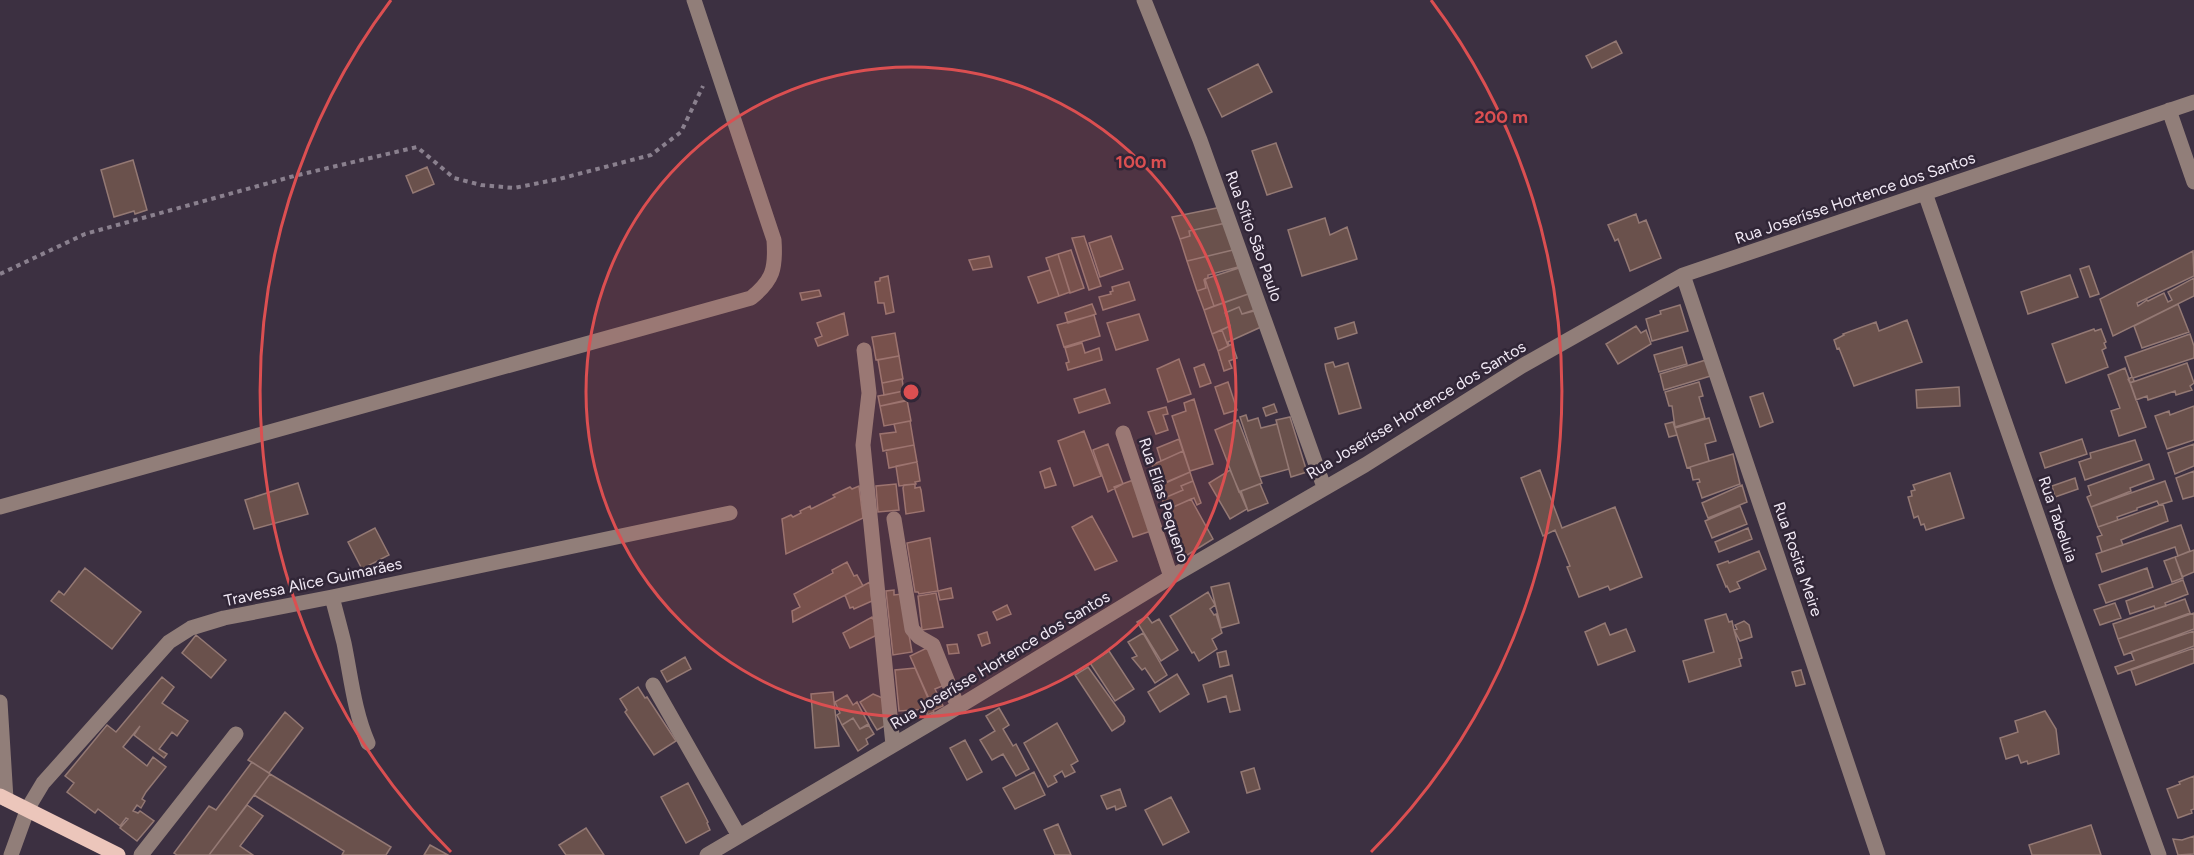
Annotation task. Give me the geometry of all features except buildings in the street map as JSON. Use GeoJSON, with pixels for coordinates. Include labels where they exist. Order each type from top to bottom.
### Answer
{"type":"FeatureCollection","features":[{"type":"Feature","properties":{"kind":"main road"},"geometry":{"type":"LineString","coordinates":[[3,797],[118,855]]}},
{"type":"Feature","properties":{"kind":"street"},"geometry":{"type":"LineString","coordinates":[[0,507],[751,298],[763,288],[771,276],[775,258],[774,240],[694,0]]}},
{"type":"Feature","properties":{"kind":"street","name":"Rua Sítio São Paulo"},"geometry":{"type":"LineString","coordinates":[[1144,0],[1200,140],[1324,487]]}},
{"type":"Feature","properties":{"kind":"street","name":"Rua Joserísse Hortence dos Santos"},"geometry":{"type":"LineString","coordinates":[[707,855],[958,707],[1171,577],[1365,465],[1522,366],[1683,275],[2194,102]]}},
{"type":"Feature","properties":{"kind":"street"},"geometry":{"type":"LineString","coordinates":[[2169,110],[2194,182]]}},
{"type":"Feature","properties":{"kind":"street","name":"Rua Tabeluia"},"geometry":{"type":"LineString","coordinates":[[1926,193],[2062,586],[2160,855]]}},
{"type":"Feature","properties":{"kind":"street","name":"Rua Rosita Meire"},"geometry":{"type":"LineString","coordinates":[[1683,275],[1878,855]]}},
{"type":"Feature","properties":{"kind":"street"},"geometry":{"type":"LineString","coordinates":[[864,350],[869,393],[863,445],[893,745]]}},
{"type":"Feature","properties":{"kind":"street","name":"Rua Elías Pequeno"},"geometry":{"type":"LineString","coordinates":[[1123,433],[1171,577]]}},
{"type":"Feature","properties":{"kind":"street","name":"Travessa Alice Guimarães"},"geometry":{"type":"LineString","coordinates":[[11,855],[28,808],[42,783],[170,642],[191,628],[224,618],[730,513]]}},
{"type":"Feature","properties":{"kind":"street"},"geometry":{"type":"LineString","coordinates":[[894,519],[912,629],[919,637],[933,645],[958,707]]}},
{"type":"Feature","properties":{"kind":"street"},"geometry":{"type":"LineString","coordinates":[[332,597],[352,692],[361,728],[368,743]]}},
{"type":"Feature","properties":{"kind":"street"},"geometry":{"type":"LineString","coordinates":[[653,685],[739,836]]}},
{"type":"Feature","properties":{"kind":"street"},"geometry":{"type":"LineString","coordinates":[[0,702],[3,797]]}},
{"type":"Feature","properties":{"kind":"street"},"geometry":{"type":"LineString","coordinates":[[141,855],[236,734]]}},
{"type":"Feature","properties":{"kind":"path"},"geometry":{"type":"LineString","coordinates":[[0,274],[85,234],[294,177],[417,147],[454,178],[481,185],[514,188],[651,155],[681,132],[715,64]]}}]}
